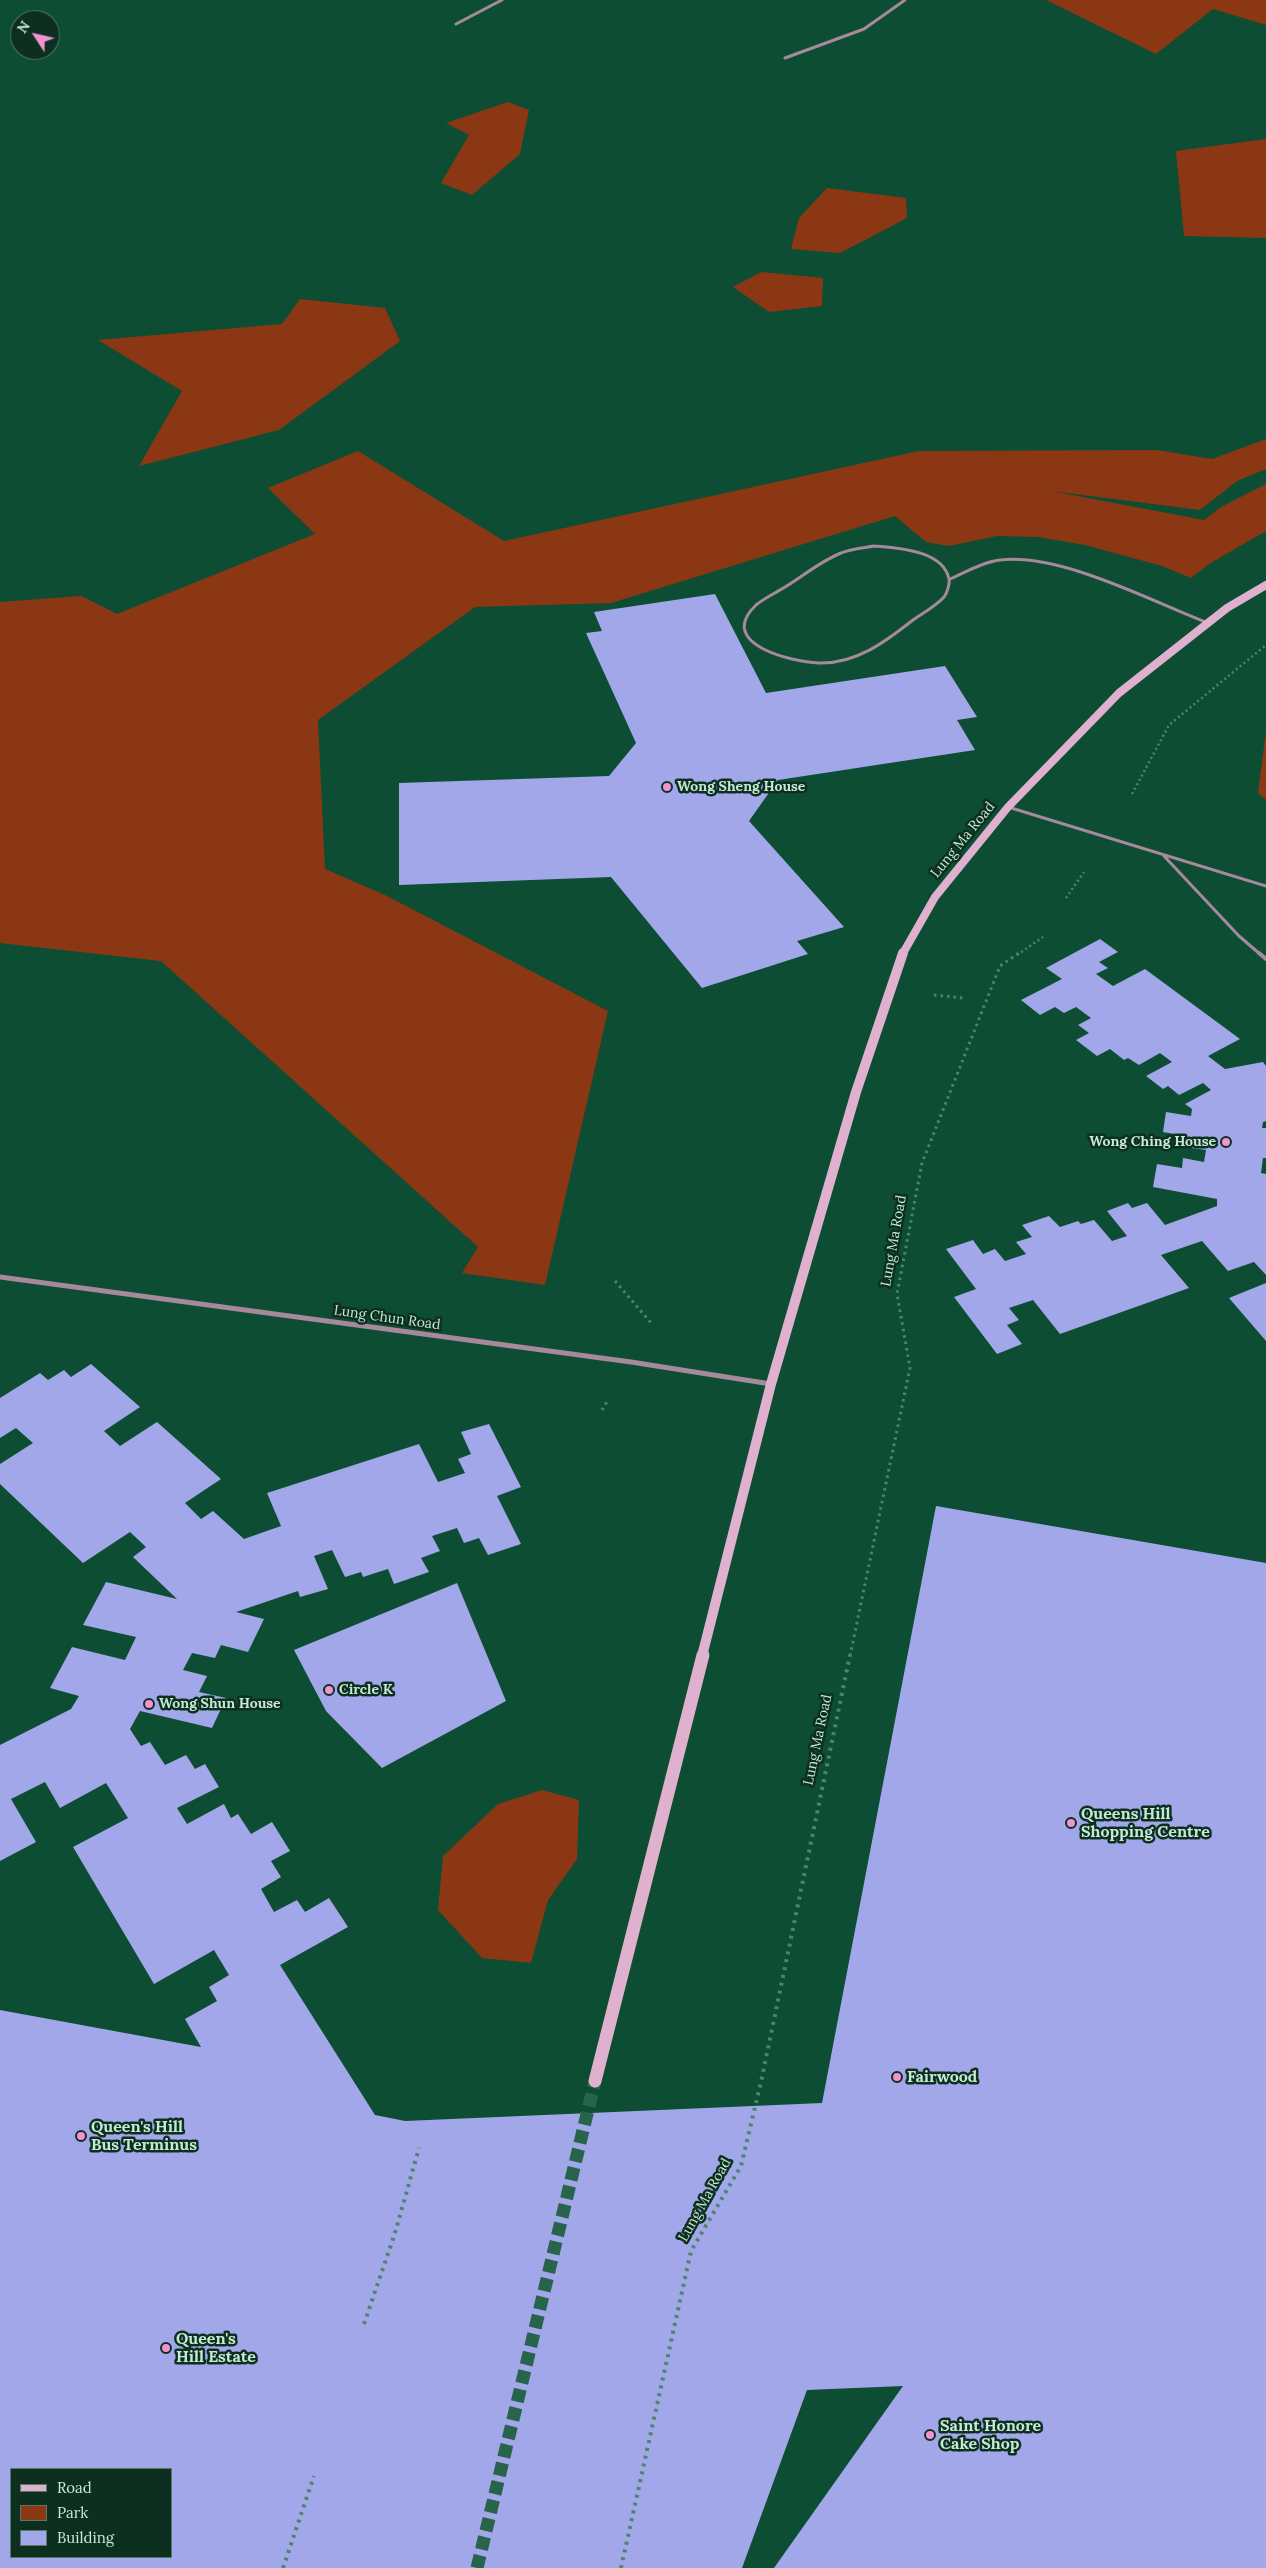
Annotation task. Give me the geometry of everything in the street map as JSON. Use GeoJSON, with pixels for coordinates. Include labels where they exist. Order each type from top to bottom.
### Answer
{"type":"FeatureCollection","features":[{"type":"Feature","properties":{"kind":"street"},"geometry":{"type":"LineString","coordinates":[[456,24],[502,0]]}},
{"type":"Feature","properties":{"kind":"street"},"geometry":{"type":"LineString","coordinates":[[785,58],[859,33],[888,16],[904,0]]}},
{"type":"Feature","properties":{"kind":"street","name":"Lung Ma Road"},"geometry":{"type":"LineString","coordinates":[[595,2081],[771,1384],[856,1092],[900,959],[935,897],[1008,807],[1118,693],[1227,608],[1266,585]]}},
{"type":"Feature","properties":{"kind":"street","name":"Lung Chun Road"},"geometry":{"type":"LineString","coordinates":[[0,1277],[611,1359],[771,1384]]}},
{"type":"Feature","properties":{"kind":"lane"},"geometry":{"type":"LineString","coordinates":[[874,546],[910,549],[940,564],[950,579],[950,588],[945,596],[860,656],[843,661],[813,664],[785,660],[756,646],[745,630],[747,613],[756,605],[841,552],[857,548],[874,546]]}},
{"type":"Feature","properties":{"kind":"lane"},"geometry":{"type":"LineString","coordinates":[[950,579],[1000,560],[1028,560],[1067,569],[1208,623]]}},
{"type":"Feature","properties":{"kind":"lane"},"geometry":{"type":"LineString","coordinates":[[1008,807],[1266,886]]}},
{"type":"Feature","properties":{"kind":"lane"},"geometry":{"type":"LineString","coordinates":[[1162,854],[1239,936],[1266,959]]}},
{"type":"Feature","properties":{"kind":"path"},"geometry":{"type":"LineString","coordinates":[[1132,794],[1169,725],[1266,645]]}},
{"type":"Feature","properties":{"kind":"path","name":"Lung Ma Road"},"geometry":{"type":"LineString","coordinates":[[621,2568],[691,2251],[741,2166],[761,2082],[910,1368],[897,1294],[922,1163],[1000,966],[1043,937]]}},
{"type":"Feature","properties":{"kind":"path"},"geometry":{"type":"LineString","coordinates":[[615,1281],[653,1325]]}},
{"type":"Feature","properties":{"kind":"path"},"geometry":{"type":"LineString","coordinates":[[364,2324],[395,2233],[419,2148]]}},
{"type":"Feature","properties":{"kind":"path"},"geometry":{"type":"LineString","coordinates":[[283,2568],[314,2476]]}},
{"type":"Feature","properties":{"kind":"green space"},"geometry":{"type":"Polygon","coordinates":[[[1046,0],[1266,0],[1266,25],[1213,9],[1156,54],[1046,0]]]}},
{"type":"Feature","properties":{"kind":"green space"},"geometry":{"type":"Polygon","coordinates":[[[508,102],[529,110],[520,154],[472,195],[441,183],[469,135],[446,123],[508,102]]]}},
{"type":"Feature","properties":{"kind":"green space"},"geometry":{"type":"Polygon","coordinates":[[[1266,139],[1266,238],[1184,236],[1176,151],[1266,139]]]}},
{"type":"Feature","properties":{"kind":"green space"},"geometry":{"type":"Polygon","coordinates":[[[827,188],[906,198],[907,218],[840,253],[791,249],[799,218],[827,188]]]}},
{"type":"Feature","properties":{"kind":"green space"},"geometry":{"type":"Polygon","coordinates":[[[761,272],[823,278],[822,306],[769,312],[733,287],[761,272]]]}},
{"type":"Feature","properties":{"kind":"green space"},"geometry":{"type":"Polygon","coordinates":[[[300,299],[385,308],[400,341],[279,430],[139,466],[182,391],[98,340],[282,324],[300,299]]]}},
{"type":"Feature","properties":{"kind":"green space"},"geometry":{"type":"Polygon","coordinates":[[[1266,439],[1266,469],[1237,481],[1200,510],[1051,491],[1204,520],[1221,507],[1266,484],[1266,531],[1209,564],[1191,578],[1162,566],[1085,545],[1038,537],[997,536],[949,546],[926,542],[895,516],[611,603],[475,607],[318,720],[325,869],[385,895],[608,1011],[545,1285],[462,1273],[478,1247],[161,961],[0,943],[0,602],[81,596],[117,614],[315,534],[268,488],[358,451],[504,541],[919,451],[1157,450],[1212,459],[1266,439]]]}},
{"type":"Feature","properties":{"kind":"green space"},"geometry":{"type":"Polygon","coordinates":[[[1266,731],[1266,800],[1258,793],[1266,731]]]}},
{"type":"Feature","properties":{"kind":"green space"},"geometry":{"type":"Polygon","coordinates":[[[542,1790],[579,1800],[577,1859],[548,1900],[531,1963],[482,1958],[438,1910],[443,1856],[498,1804],[542,1790]]]}},
{"type":"Feature","properties":{"kind":"building","name":"Wong Sheng House"},"geometry":{"type":"Polygon","coordinates":[[[715,594],[766,693],[945,666],[977,717],[957,720],[975,750],[778,780],[749,821],[844,927],[797,941],[808,954],[702,988],[611,877],[399,885],[399,783],[609,776],[636,743],[586,633],[602,631],[594,612],[715,594]]]}},
{"type":"Feature","properties":{"kind":"building","name":"Wong Ching House"},"geometry":{"type":"Polygon","coordinates":[[[1100,939],[1118,952],[1099,962],[1108,968],[1096,974],[1113,986],[1145,969],[1240,1039],[1208,1056],[1225,1069],[1263,1062],[1266,1066],[1266,1121],[1263,1122],[1262,1128],[1266,1128],[1266,1158],[1263,1158],[1261,1173],[1266,1174],[1266,1275],[1254,1262],[1228,1271],[1202,1241],[1161,1255],[1189,1288],[1060,1334],[1033,1300],[1009,1308],[1019,1320],[1007,1325],[1022,1344],[997,1354],[954,1297],[976,1289],[946,1249],[973,1240],[983,1254],[995,1249],[1005,1261],[1026,1254],[1016,1242],[1032,1237],[1022,1225],[1049,1216],[1060,1227],[1078,1221],[1081,1224],[1094,1220],[1112,1241],[1127,1236],[1107,1211],[1128,1203],[1132,1208],[1147,1203],[1165,1225],[1217,1206],[1217,1199],[1153,1187],[1157,1164],[1182,1168],[1183,1158],[1204,1162],[1206,1150],[1185,1147],[1186,1136],[1163,1132],[1166,1112],[1191,1116],[1192,1109],[1185,1104],[1211,1090],[1203,1083],[1179,1095],[1168,1086],[1163,1089],[1146,1076],[1172,1062],[1160,1053],[1139,1065],[1128,1058],[1124,1060],[1110,1049],[1097,1056],[1076,1040],[1089,1033],[1078,1025],[1091,1018],[1076,1007],[1064,1013],[1055,1007],[1040,1015],[1021,1000],[1062,979],[1046,968],[1100,939]]]}},
{"type":"Feature","properties":{"kind":"building"},"geometry":{"type":"Polygon","coordinates":[[[1266,1283],[1266,1341],[1229,1298],[1266,1283]]]}},
{"type":"Feature","properties":{"kind":"building"},"geometry":{"type":"Polygon","coordinates":[[[91,1364],[140,1407],[104,1431],[120,1446],[157,1422],[221,1479],[185,1503],[201,1519],[213,1511],[244,1539],[281,1526],[267,1493],[419,1444],[438,1482],[465,1473],[458,1459],[471,1454],[461,1432],[489,1424],[521,1487],[497,1496],[521,1544],[488,1555],[479,1538],[464,1543],[457,1528],[432,1536],[440,1551],[421,1558],[429,1572],[394,1584],[388,1569],[363,1577],[361,1572],[345,1577],[332,1550],[314,1556],[328,1589],[300,1597],[298,1591],[236,1612],[264,1619],[248,1652],[221,1645],[215,1658],[192,1653],[183,1670],[207,1676],[199,1692],[226,1698],[212,1728],[140,1711],[130,1729],[141,1746],[150,1742],[165,1765],[186,1755],[195,1769],[205,1764],[219,1787],[177,1808],[187,1824],[224,1804],[231,1818],[238,1814],[251,1834],[272,1822],[290,1851],[271,1861],[281,1877],[261,1889],[274,1912],[297,1900],[305,1912],[329,1898],[348,1927],[280,1965],[375,2115],[405,2121],[822,2103],[936,1506],[1266,1563],[1266,2568],[774,2568],[903,2386],[807,2390],[742,2568],[0,2568],[0,2010],[201,2047],[185,2019],[217,2001],[209,1987],[229,1975],[214,1950],[154,1984],[73,1847],[128,1818],[106,1783],[60,1808],[45,1782],[11,1799],[36,1842],[0,1861],[0,1745],[71,1709],[79,1696],[50,1688],[72,1647],[125,1660],[136,1637],[83,1625],[106,1582],[177,1599],[133,1557],[146,1547],[130,1532],[83,1563],[0,1484],[0,1464],[33,1443],[16,1428],[0,1438],[0,1398],[40,1373],[48,1380],[64,1370],[71,1377],[91,1364]]]}},
{"type":"Feature","properties":{"kind":"building"},"geometry":{"type":"Polygon","coordinates":[[[457,1583],[506,1701],[382,1768],[326,1711],[294,1650],[457,1583]]]}},
{"type":"Feature","properties":{"kind":"tunnel"},"geometry":{"type":"LineString","coordinates":[[477,2568],[595,2081]]}},
{"type":"Feature","properties":{"kind":"place","name":"Wong Sheng House"},"geometry":{"type":"Point","coordinates":[667,787]}},
{"type":"Feature","properties":{"kind":"place","name":"Wong Ching House"},"geometry":{"type":"Point","coordinates":[1226,1142]}},
{"type":"Feature","properties":{"kind":"place","name":"Circle K"},"geometry":{"type":"Point","coordinates":[329,1690]}},
{"type":"Feature","properties":{"kind":"place","name":"Wong Shun House"},"geometry":{"type":"Point","coordinates":[149,1704]}},
{"type":"Feature","properties":{"kind":"place","name":"Queens Hill Shopping Centre"},"geometry":{"type":"Point","coordinates":[1071,1823]}},
{"type":"Feature","properties":{"kind":"place","name":"Fairwood"},"geometry":{"type":"Point","coordinates":[897,2077]}},
{"type":"Feature","properties":{"kind":"place","name":"Queen's Hill Bus Terminus"},"geometry":{"type":"Point","coordinates":[81,2136]}},
{"type":"Feature","properties":{"kind":"place","name":"Queen's Hill Estate"},"geometry":{"type":"Point","coordinates":[166,2348]}},
{"type":"Feature","properties":{"kind":"place","name":"Saint Honore Cake Shop"},"geometry":{"type":"Point","coordinates":[930,2435]}}]}
